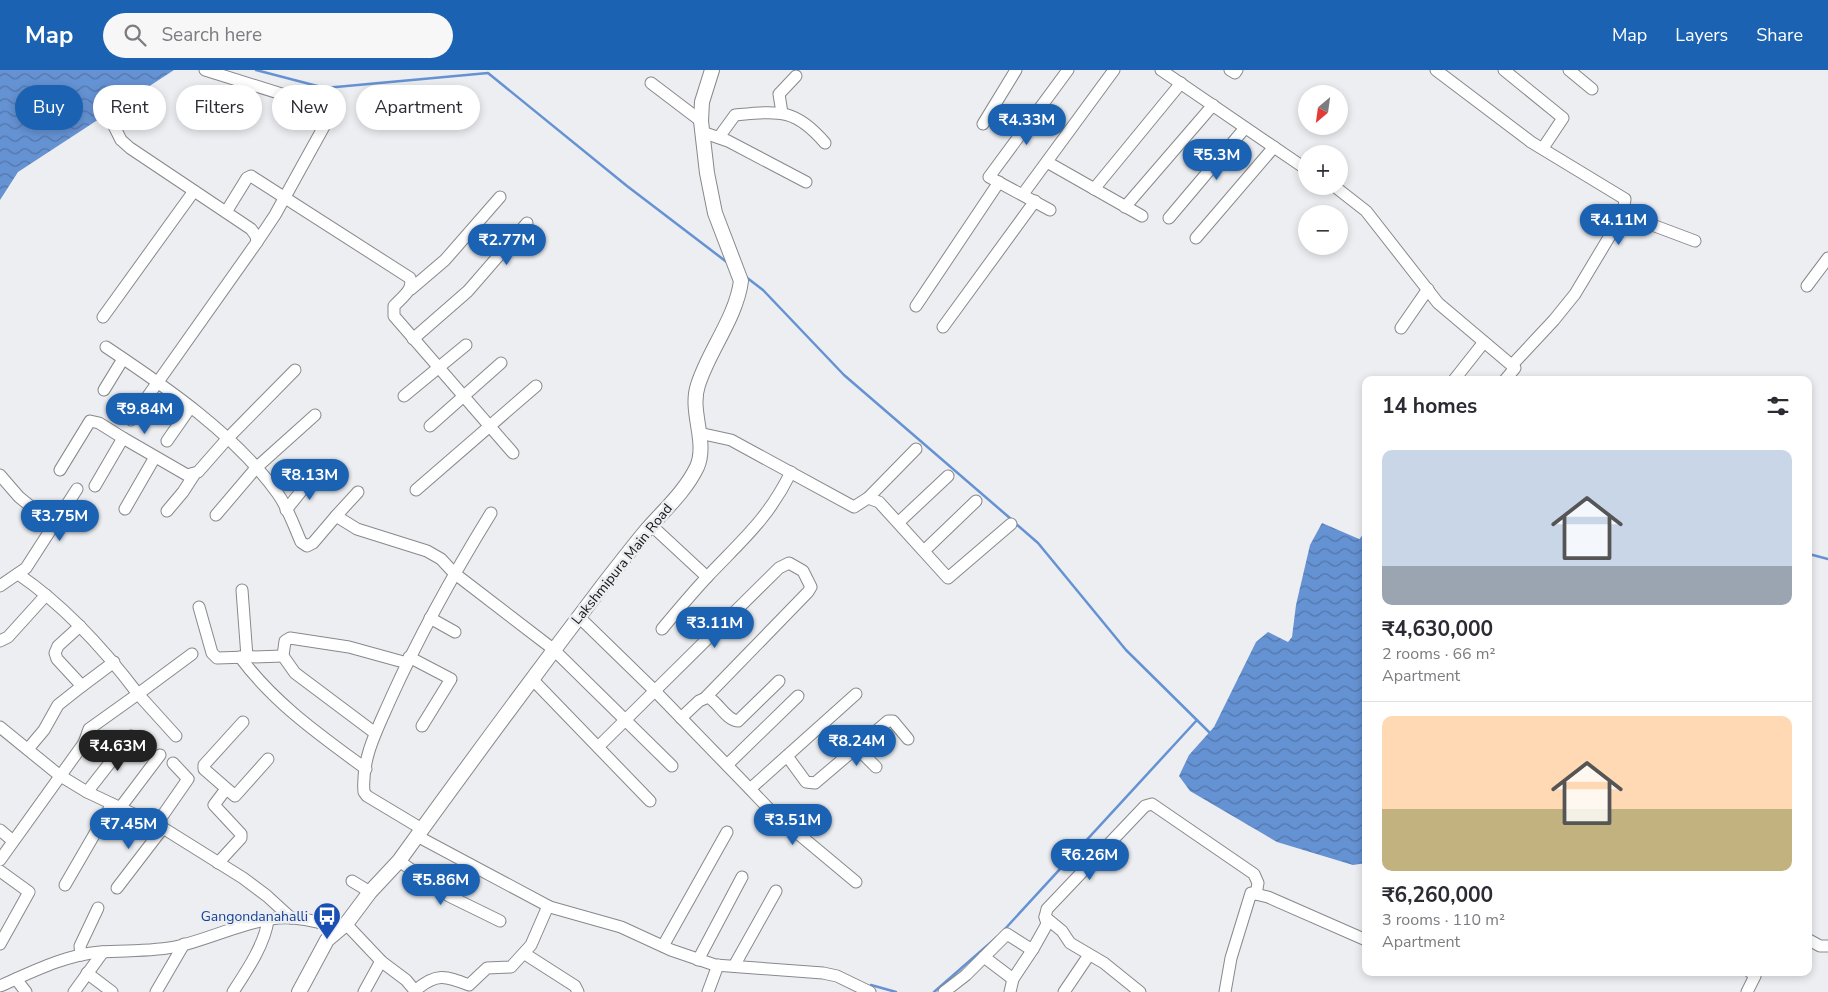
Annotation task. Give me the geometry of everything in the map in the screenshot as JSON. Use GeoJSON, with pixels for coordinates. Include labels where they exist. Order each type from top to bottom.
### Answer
{"type":"FeatureCollection","features":[{"type":"Feature","properties":{"kind":"main road","name":"Lakshmipura Main Road"},"geometry":{"type":"LineString","coordinates":[[299,992],[327,940],[344,926],[370,892],[399,861],[553,649],[651,525],[682,490],[697,467],[700,455],[694,400],[698,384],[740,291],[741,281],[715,213],[702,126],[702,102],[712,70]]}},
{"type":"Feature","properties":{"kind":"street"},"geometry":{"type":"LineString","coordinates":[[132,420],[257,242],[327,121],[328,112],[320,106],[205,70]]}},
{"type":"Feature","properties":{"kind":"street"},"geometry":{"type":"LineString","coordinates":[[983,124],[1016,70]]}},
{"type":"Feature","properties":{"kind":"street"},"geometry":{"type":"LineString","coordinates":[[1050,210],[989,177],[1068,70]]}},
{"type":"Feature","properties":{"kind":"street"},"geometry":{"type":"LineString","coordinates":[[1023,194],[1114,70]]}},
{"type":"Feature","properties":{"kind":"street"},"geometry":{"type":"LineString","coordinates":[[1161,70],[1298,163]]}},
{"type":"Feature","properties":{"kind":"street"},"geometry":{"type":"LineString","coordinates":[[1230,70],[1235,73],[1237,70]]}},
{"type":"Feature","properties":{"kind":"street"},"geometry":{"type":"LineString","coordinates":[[1436,70],[1531,142],[1625,199],[1623,214],[1575,294],[1554,320],[1512,364]]}},
{"type":"Feature","properties":{"kind":"street"},"geometry":{"type":"LineString","coordinates":[[1504,70],[1563,118],[1543,148]]}},
{"type":"Feature","properties":{"kind":"street"},"geometry":{"type":"LineString","coordinates":[[1568,70],[1592,89]]}},
{"type":"Feature","properties":{"kind":"street"},"geometry":{"type":"LineString","coordinates":[[782,113],[779,94],[796,76]]}},
{"type":"Feature","properties":{"kind":"street"},"geometry":{"type":"LineString","coordinates":[[1094,189],[1181,82]]}},
{"type":"Feature","properties":{"kind":"street"},"geometry":{"type":"LineString","coordinates":[[651,83],[702,126],[719,137],[806,182]]}},
{"type":"Feature","properties":{"kind":"street"},"geometry":{"type":"LineString","coordinates":[[1125,207],[1214,105]]}},
{"type":"Feature","properties":{"kind":"street"},"geometry":{"type":"LineString","coordinates":[[719,137],[735,115],[782,113],[797,118],[810,126],[825,144]]}},
{"type":"Feature","properties":{"kind":"street"},"geometry":{"type":"LineString","coordinates":[[1169,218],[1245,128]]}},
{"type":"Feature","properties":{"kind":"street"},"geometry":{"type":"LineString","coordinates":[[116,130],[121,140],[130,148],[251,229],[256,236],[257,242]]}},
{"type":"Feature","properties":{"kind":"street"},"geometry":{"type":"LineString","coordinates":[[1196,238],[1274,147]]}},
{"type":"Feature","properties":{"kind":"street"},"geometry":{"type":"LineString","coordinates":[[1046,162],[1142,216]]}},
{"type":"Feature","properties":{"kind":"street"},"geometry":{"type":"LineString","coordinates":[[226,212],[247,178],[251,176],[399,270],[410,278],[411,289]]}},
{"type":"Feature","properties":{"kind":"street"},"geometry":{"type":"LineString","coordinates":[[916,306],[999,182]]}},
{"type":"Feature","properties":{"kind":"street"},"geometry":{"type":"LineString","coordinates":[[102,316],[194,191]]}},
{"type":"Feature","properties":{"kind":"street"},"geometry":{"type":"LineString","coordinates":[[1346,195],[1366,211],[1438,303],[1512,364],[1515,368],[1508,376]]}},
{"type":"Feature","properties":{"kind":"street"},"geometry":{"type":"LineString","coordinates":[[500,197],[445,260],[411,289],[392,310],[397,321],[513,453]]}},
{"type":"Feature","properties":{"kind":"street"},"geometry":{"type":"LineString","coordinates":[[943,327],[1035,201]]}},
{"type":"Feature","properties":{"kind":"street"},"geometry":{"type":"LineString","coordinates":[[1623,214],[1695,241]]}},
{"type":"Feature","properties":{"kind":"street"},"geometry":{"type":"LineString","coordinates":[[413,339],[468,291],[527,223]]}},
{"type":"Feature","properties":{"kind":"street"},"geometry":{"type":"LineString","coordinates":[[1807,286],[1828,258]]}},
{"type":"Feature","properties":{"kind":"street"},"geometry":{"type":"LineString","coordinates":[[1401,328],[1428,289]]}},
{"type":"Feature","properties":{"kind":"street"},"geometry":{"type":"LineString","coordinates":[[1457,376],[1484,342]]}},
{"type":"Feature","properties":{"kind":"street"},"geometry":{"type":"LineString","coordinates":[[404,396],[466,345]]}},
{"type":"Feature","properties":{"kind":"street"},"geometry":{"type":"LineString","coordinates":[[106,347],[158,381],[227,439],[256,468],[278,495],[301,542],[307,546],[313,543],[358,492]]}},
{"type":"Feature","properties":{"kind":"street"},"geometry":{"type":"LineString","coordinates":[[104,390],[123,359]]}},
{"type":"Feature","properties":{"kind":"street"},"geometry":{"type":"LineString","coordinates":[[430,426],[501,363]]}},
{"type":"Feature","properties":{"kind":"street"},"geometry":{"type":"LineString","coordinates":[[167,510],[183,492],[194,475],[295,370]]}},
{"type":"Feature","properties":{"kind":"street"},"geometry":{"type":"LineString","coordinates":[[416,490],[536,386]]}},
{"type":"Feature","properties":{"kind":"street"},"geometry":{"type":"LineString","coordinates":[[166,441],[190,408]]}},
{"type":"Feature","properties":{"kind":"street"},"geometry":{"type":"LineString","coordinates":[[216,515],[256,468],[315,415]]}},
{"type":"Feature","properties":{"kind":"street"},"geometry":{"type":"LineString","coordinates":[[60,470],[90,421],[99,423],[187,475],[194,475]]}},
{"type":"Feature","properties":{"kind":"street"},"geometry":{"type":"LineString","coordinates":[[699,433],[731,440],[854,507],[868,498],[916,449]]}},
{"type":"Feature","properties":{"kind":"street"},"geometry":{"type":"LineString","coordinates":[[95,486],[123,438]]}},
{"type":"Feature","properties":{"kind":"street"},"geometry":{"type":"LineString","coordinates":[[124,509],[155,457]]}},
{"type":"Feature","properties":{"kind":"street"},"geometry":{"type":"LineString","coordinates":[[662,629],[708,577],[752,532],[780,496],[791,472]]}},
{"type":"Feature","properties":{"kind":"street"},"geometry":{"type":"LineString","coordinates":[[286,510],[315,474]]}},
{"type":"Feature","properties":{"kind":"street"},"geometry":{"type":"LineString","coordinates":[[0,475],[19,497],[55,526]]}},
{"type":"Feature","properties":{"kind":"street"},"geometry":{"type":"LineString","coordinates":[[899,522],[948,476]]}},
{"type":"Feature","properties":{"kind":"street"},"geometry":{"type":"LineString","coordinates":[[0,586],[26,568],[78,489]]}},
{"type":"Feature","properties":{"kind":"street"},"geometry":{"type":"LineString","coordinates":[[868,498],[879,502],[925,550],[948,578],[1011,524]]}},
{"type":"Feature","properties":{"kind":"street"},"geometry":{"type":"LineString","coordinates":[[925,550],[976,501]]}},
{"type":"Feature","properties":{"kind":"street"},"geometry":{"type":"LineString","coordinates":[[491,513],[454,573],[430,618],[408,660],[375,733],[367,757],[363,787],[367,796],[420,832],[548,906],[621,927],[698,960],[718,965],[823,973],[837,976],[870,992]]}},
{"type":"Feature","properties":{"kind":"street"},"geometry":{"type":"LineString","coordinates":[[336,516],[357,529],[427,551],[441,560],[454,573],[553,649],[672,766]]}},
{"type":"Feature","properties":{"kind":"street"},"geometry":{"type":"LineString","coordinates":[[651,525],[708,577]]}},
{"type":"Feature","properties":{"kind":"street"},"geometry":{"type":"LineString","coordinates":[[598,747],[779,568],[789,563],[803,571],[811,587],[808,592],[704,698],[681,718]]}},
{"type":"Feature","properties":{"kind":"street"},"geometry":{"type":"LineString","coordinates":[[18,574],[46,595],[80,626],[114,662],[138,694],[176,736]]}},
{"type":"Feature","properties":{"kind":"street"},"geometry":{"type":"LineString","coordinates":[[242,590],[244,657],[266,689],[290,713],[366,769]]}},
{"type":"Feature","properties":{"kind":"street"},"geometry":{"type":"LineString","coordinates":[[0,642],[8,636],[46,595]]}},
{"type":"Feature","properties":{"kind":"street"},"geometry":{"type":"LineString","coordinates":[[199,607],[212,653],[217,658],[283,656]]}},
{"type":"Feature","properties":{"kind":"street"},"geometry":{"type":"LineString","coordinates":[[579,617],[654,690],[772,811],[856,882]]}},
{"type":"Feature","properties":{"kind":"street"},"geometry":{"type":"LineString","coordinates":[[430,618],[455,632]]}},
{"type":"Feature","properties":{"kind":"street"},"geometry":{"type":"LineString","coordinates":[[80,626],[58,646],[55,653],[57,659],[82,686]]}},
{"type":"Feature","properties":{"kind":"street"},"geometry":{"type":"LineString","coordinates":[[375,733],[295,673],[283,656],[285,641],[290,638],[349,647],[408,660],[451,679],[422,726]]}},
{"type":"Feature","properties":{"kind":"street"},"geometry":{"type":"LineString","coordinates":[[0,860],[84,743],[89,729],[192,654]]}},
{"type":"Feature","properties":{"kind":"street"},"geometry":{"type":"LineString","coordinates":[[28,749],[44,730],[58,704],[114,662]]}},
{"type":"Feature","properties":{"kind":"street"},"geometry":{"type":"LineString","coordinates":[[532,678],[650,801]]}},
{"type":"Feature","properties":{"kind":"street"},"geometry":{"type":"LineString","coordinates":[[704,698],[708,697],[715,701],[729,717],[738,721],[780,681]]}},
{"type":"Feature","properties":{"kind":"street"},"geometry":{"type":"LineString","coordinates":[[750,789],[856,694]]}},
{"type":"Feature","properties":{"kind":"street"},"geometry":{"type":"LineString","coordinates":[[727,765],[798,696]]}},
{"type":"Feature","properties":{"kind":"street"},"geometry":{"type":"LineString","coordinates":[[787,756],[806,782],[816,783],[890,720],[908,739]]}},
{"type":"Feature","properties":{"kind":"street"},"geometry":{"type":"LineString","coordinates":[[243,722],[204,765],[204,768],[226,789],[237,796],[268,759]]}},
{"type":"Feature","properties":{"kind":"street"},"geometry":{"type":"LineString","coordinates":[[0,727],[60,775],[87,792],[159,826],[268,896],[291,918]]}},
{"type":"Feature","properties":{"kind":"street"},"geometry":{"type":"LineString","coordinates":[[87,792],[131,736]]}},
{"type":"Feature","properties":{"kind":"street"},"geometry":{"type":"LineString","coordinates":[[857,748],[876,768]]}},
{"type":"Feature","properties":{"kind":"street"},"geometry":{"type":"LineString","coordinates":[[65,885],[116,806],[160,755]]}},
{"type":"Feature","properties":{"kind":"street"},"geometry":{"type":"LineString","coordinates":[[117,888],[188,779],[173,763]]}},
{"type":"Feature","properties":{"kind":"street"},"geometry":{"type":"LineString","coordinates":[[218,863],[241,838],[241,834],[214,805],[226,789]]}},
{"type":"Feature","properties":{"kind":"street"},"geometry":{"type":"LineString","coordinates":[[1010,992],[1013,980],[1047,924],[1045,917],[1047,909],[1145,806],[1152,804],[1254,874],[1258,883],[1256,894]]}},
{"type":"Feature","properties":{"kind":"street"},"geometry":{"type":"LineString","coordinates":[[0,830],[13,841]]}},
{"type":"Feature","properties":{"kind":"street"},"geometry":{"type":"LineString","coordinates":[[662,946],[727,832]]}},
{"type":"Feature","properties":{"kind":"street"},"geometry":{"type":"LineString","coordinates":[[399,861],[449,896],[500,920]]}},
{"type":"Feature","properties":{"kind":"street"},"geometry":{"type":"LineString","coordinates":[[0,871],[29,892],[0,944]]}},
{"type":"Feature","properties":{"kind":"street"},"geometry":{"type":"LineString","coordinates":[[698,960],[742,877]]}},
{"type":"Feature","properties":{"kind":"street"},"geometry":{"type":"LineString","coordinates":[[352,881],[370,892]]}},
{"type":"Feature","properties":{"kind":"street"},"geometry":{"type":"LineString","coordinates":[[734,966],[776,891]]}},
{"type":"Feature","properties":{"kind":"street"},"geometry":{"type":"LineString","coordinates":[[1225,992],[1231,958],[1252,892],[1362,938]]}},
{"type":"Feature","properties":{"kind":"street"},"geometry":{"type":"LineString","coordinates":[[0,986],[39,968],[81,955],[103,952],[138,952],[184,944],[236,927],[268,920],[291,918],[344,926],[381,961],[406,980],[415,991],[426,981],[437,977],[447,977],[469,985],[474,983],[487,968],[511,968],[525,954],[548,906]]}},
{"type":"Feature","properties":{"kind":"street"},"geometry":{"type":"LineString","coordinates":[[81,955],[80,946],[98,908]]}},
{"type":"Feature","properties":{"kind":"street"},"geometry":{"type":"LineString","coordinates":[[1045,917],[1062,930],[1070,943],[1104,963],[1140,992]]}},
{"type":"Feature","properties":{"kind":"street"},"geometry":{"type":"LineString","coordinates":[[233,992],[254,956],[267,927],[268,920]]}},
{"type":"Feature","properties":{"kind":"street"},"geometry":{"type":"LineString","coordinates":[[944,992],[966,976],[1007,934],[1033,949]]}},
{"type":"Feature","properties":{"kind":"street"},"geometry":{"type":"LineString","coordinates":[[1812,942],[1820,946],[1828,946]]}},
{"type":"Feature","properties":{"kind":"street"},"geometry":{"type":"LineString","coordinates":[[156,992],[184,944]]}},
{"type":"Feature","properties":{"kind":"street"},"geometry":{"type":"LineString","coordinates":[[74,992],[103,952]]}},
{"type":"Feature","properties":{"kind":"street"},"geometry":{"type":"LineString","coordinates":[[525,954],[575,986],[578,992]]}},
{"type":"Feature","properties":{"kind":"street"},"geometry":{"type":"LineString","coordinates":[[1064,992],[1089,955]]}},
{"type":"Feature","properties":{"kind":"street"},"geometry":{"type":"LineString","coordinates":[[984,957],[1013,980]]}},
{"type":"Feature","properties":{"kind":"street"},"geometry":{"type":"LineString","coordinates":[[364,992],[381,961]]}},
{"type":"Feature","properties":{"kind":"street"},"geometry":{"type":"LineString","coordinates":[[708,992],[718,965]]}},
{"type":"Feature","properties":{"kind":"street"},"geometry":{"type":"LineString","coordinates":[[87,973],[112,992]]}},
{"type":"Feature","properties":{"kind":"street"},"geometry":{"type":"LineString","coordinates":[[1747,992],[1755,976]]}},
{"type":"Feature","properties":{"kind":"street"},"geometry":{"type":"LineString","coordinates":[[16,979],[26,992]]}},
{"type":"Feature","properties":{"kind":"water"},"geometry":{"type":"Polygon","coordinates":[[[0,70],[174,70],[151,85],[93,85],[93,123],[83,130],[83,85],[15,85],[15,130],[82,130],[18,172],[0,200],[0,70]]]}},
{"type":"Feature","properties":{"kind":"water"},"geometry":{"type":"Polygon","coordinates":[[[1322,523],[1362,540],[1362,864],[1353,865],[1277,842],[1190,791],[1179,776],[1189,755],[1214,727],[1256,642],[1268,632],[1288,642],[1292,637],[1296,605],[1310,545],[1322,523]]]}},
{"type":"Feature","properties":{"kind":"waterway"},"geometry":{"type":"LineString","coordinates":[[256,70],[325,88],[488,73],[627,186],[728,263]]}},
{"type":"Feature","properties":{"kind":"waterway"},"geometry":{"type":"LineString","coordinates":[[746,277],[763,290],[844,375],[1011,519]]}},
{"type":"Feature","properties":{"kind":"waterway"},"geometry":{"type":"LineString","coordinates":[[1015,523],[1038,543],[1126,650],[1210,733]]}},
{"type":"Feature","properties":{"kind":"waterway"},"geometry":{"type":"LineString","coordinates":[[1359,542],[1362,538]]}},
{"type":"Feature","properties":{"kind":"waterway"},"geometry":{"type":"LineString","coordinates":[[1812,555],[1828,559]]}},
{"type":"Feature","properties":{"kind":"waterway"},"geometry":{"type":"LineString","coordinates":[[1004,930],[1197,720]]}},
{"type":"Feature","properties":{"kind":"waterway"},"geometry":{"type":"LineString","coordinates":[[934,992],[997,937]]}},
{"type":"Feature","properties":{"kind":"waterway"},"geometry":{"type":"LineString","coordinates":[[871,985],[896,992]]}},
{"type":"Feature","properties":{"kind":"place","name":"Gangondanahalli"},"geometry":{"type":"Point","coordinates":[327,940]}}]}
